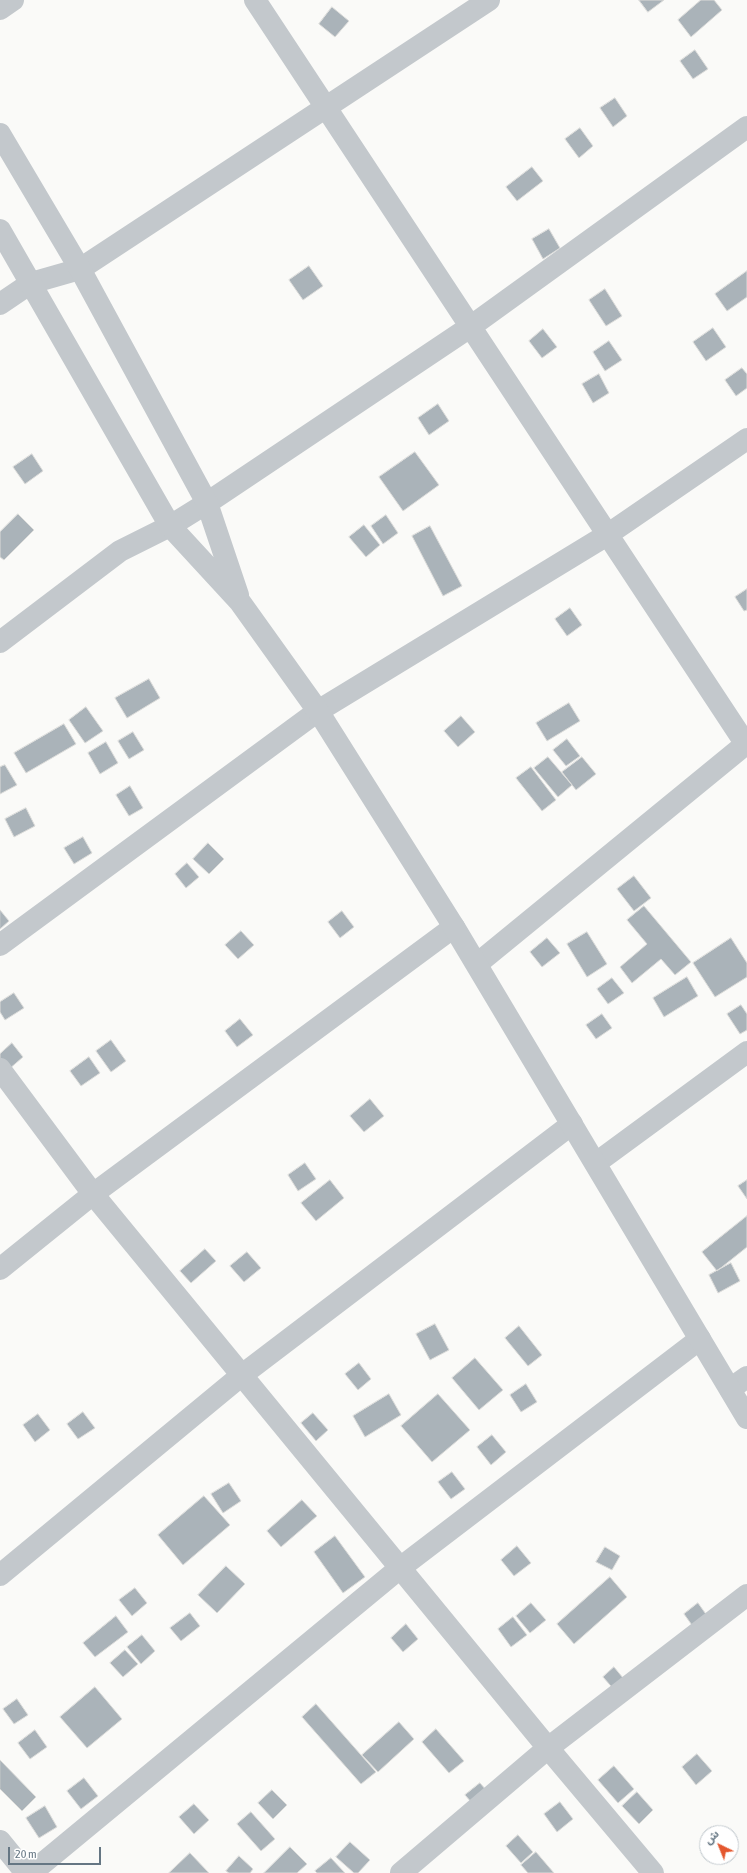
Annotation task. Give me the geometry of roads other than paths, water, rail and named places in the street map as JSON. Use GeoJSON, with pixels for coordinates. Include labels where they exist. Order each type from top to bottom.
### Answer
{"type":"FeatureCollection","features":[{"type":"Feature","properties":{"kind":"street"},"geometry":{"type":"LineString","coordinates":[[0,9],[13,0]]}},
{"type":"Feature","properties":{"kind":"street"},"geometry":{"type":"LineString","coordinates":[[255,0],[607,535],[747,744],[477,964]]}},
{"type":"Feature","properties":{"kind":"street"},"geometry":{"type":"LineString","coordinates":[[0,304],[31,283],[80,268],[489,0]]}},
{"type":"Feature","properties":{"kind":"street"},"geometry":{"type":"LineString","coordinates":[[0,642],[120,551],[170,526],[207,503],[470,327],[747,127]]}},
{"type":"Feature","properties":{"kind":"street"},"geometry":{"type":"LineString","coordinates":[[0,134],[80,268],[207,503],[240,602]]}},
{"type":"Feature","properties":{"kind":"street"},"geometry":{"type":"LineString","coordinates":[[0,230],[170,526],[240,602],[318,711],[477,964],[700,1339],[738,1383],[747,1418]]}},
{"type":"Feature","properties":{"kind":"street"},"geometry":{"type":"LineString","coordinates":[[0,945],[318,711],[607,535],[747,439]]}},
{"type":"Feature","properties":{"kind":"street"},"geometry":{"type":"LineString","coordinates":[[0,1269],[94,1194],[454,927]]}},
{"type":"Feature","properties":{"kind":"street"},"geometry":{"type":"LineString","coordinates":[[596,1163],[747,1052]]}},
{"type":"Feature","properties":{"kind":"street"},"geometry":{"type":"LineString","coordinates":[[0,1069],[94,1194],[548,1748],[653,1873]]}},
{"type":"Feature","properties":{"kind":"street"},"geometry":{"type":"LineString","coordinates":[[0,1575],[242,1375],[572,1124]]}},
{"type":"Feature","properties":{"kind":"street"},"geometry":{"type":"LineString","coordinates":[[31,1873],[400,1568],[700,1339]]}},
{"type":"Feature","properties":{"kind":"street"},"geometry":{"type":"LineString","coordinates":[[401,1873],[548,1748],[747,1595]]}},
{"type":"Feature","properties":{"kind":"street"},"geometry":{"type":"LineString","coordinates":[[0,1841],[26,1873]]}}]}
